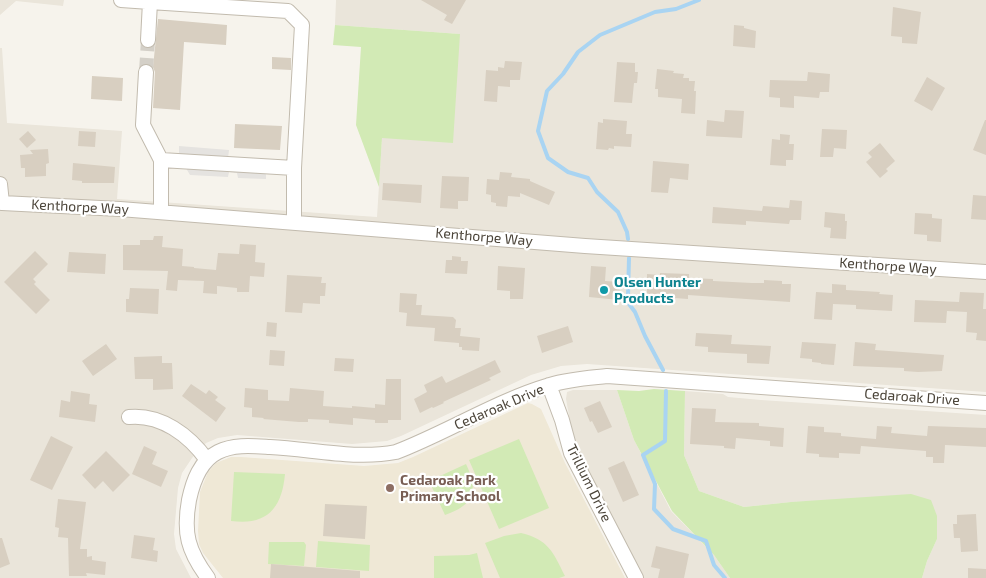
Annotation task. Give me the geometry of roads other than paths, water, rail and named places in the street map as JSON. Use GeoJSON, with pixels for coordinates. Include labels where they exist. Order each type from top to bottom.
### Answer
{"type":"FeatureCollection","features":[{"type":"Feature","properties":{"kind":"street"},"geometry":{"type":"LineString","coordinates":[[121,0],[288,11],[302,25],[294,168],[294,222]]}},
{"type":"Feature","properties":{"kind":"street"},"geometry":{"type":"LineString","coordinates":[[148,40],[150,2]]}},
{"type":"Feature","properties":{"kind":"street"},"geometry":{"type":"LineString","coordinates":[[146,72],[143,125],[161,160],[161,212]]}},
{"type":"Feature","properties":{"kind":"street"},"geometry":{"type":"LineString","coordinates":[[161,160],[294,168]]}},
{"type":"Feature","properties":{"kind":"street","name":"Kenthorpe Way"},"geometry":{"type":"LineString","coordinates":[[0,184],[2,203],[161,212],[595,246],[986,272]]}},
{"type":"Feature","properties":{"kind":"street","name":"Cedaroak Drive"},"geometry":{"type":"LineString","coordinates":[[207,460],[218,452],[233,447],[280,448],[363,456],[396,452],[503,403],[549,385],[583,378],[607,376],[986,403]]}},
{"type":"Feature","properties":{"kind":"street","name":"Trillium Drive"},"geometry":{"type":"LineString","coordinates":[[549,385],[562,420],[571,453],[636,578]]}},
{"type":"Feature","properties":{"kind":"street"},"geometry":{"type":"LineString","coordinates":[[129,418],[138,416],[152,419],[176,430],[188,438],[207,460],[201,466],[190,492],[187,532],[191,550],[208,578]]}},
{"type":"Feature","properties":{"kind":"waterway"},"geometry":{"type":"LineString","coordinates":[[628,239],[618,212],[597,192],[588,178],[568,172],[548,158],[538,131],[547,91],[563,74],[578,52],[600,35],[655,12],[676,9],[699,0]]}},
{"type":"Feature","properties":{"kind":"waterway"},"geometry":{"type":"LineString","coordinates":[[629,258],[629,304],[635,312],[663,370]]}},
{"type":"Feature","properties":{"kind":"waterway"},"geometry":{"type":"LineString","coordinates":[[666,391],[665,441],[643,455],[655,484],[654,509],[673,529],[706,541],[714,565],[725,578]]}},
{"type":"Feature","properties":{"kind":"tunnel"},"geometry":{"type":"LineString","coordinates":[[146,72],[148,40]]}},
{"type":"Feature","properties":{"kind":"place","name":"Olsen Hunter Products"},"geometry":{"type":"Point","coordinates":[604,290]}},
{"type":"Feature","properties":{"kind":"place","name":"Cedaroak Park Primary School"},"geometry":{"type":"Point","coordinates":[390,488]}}]}
